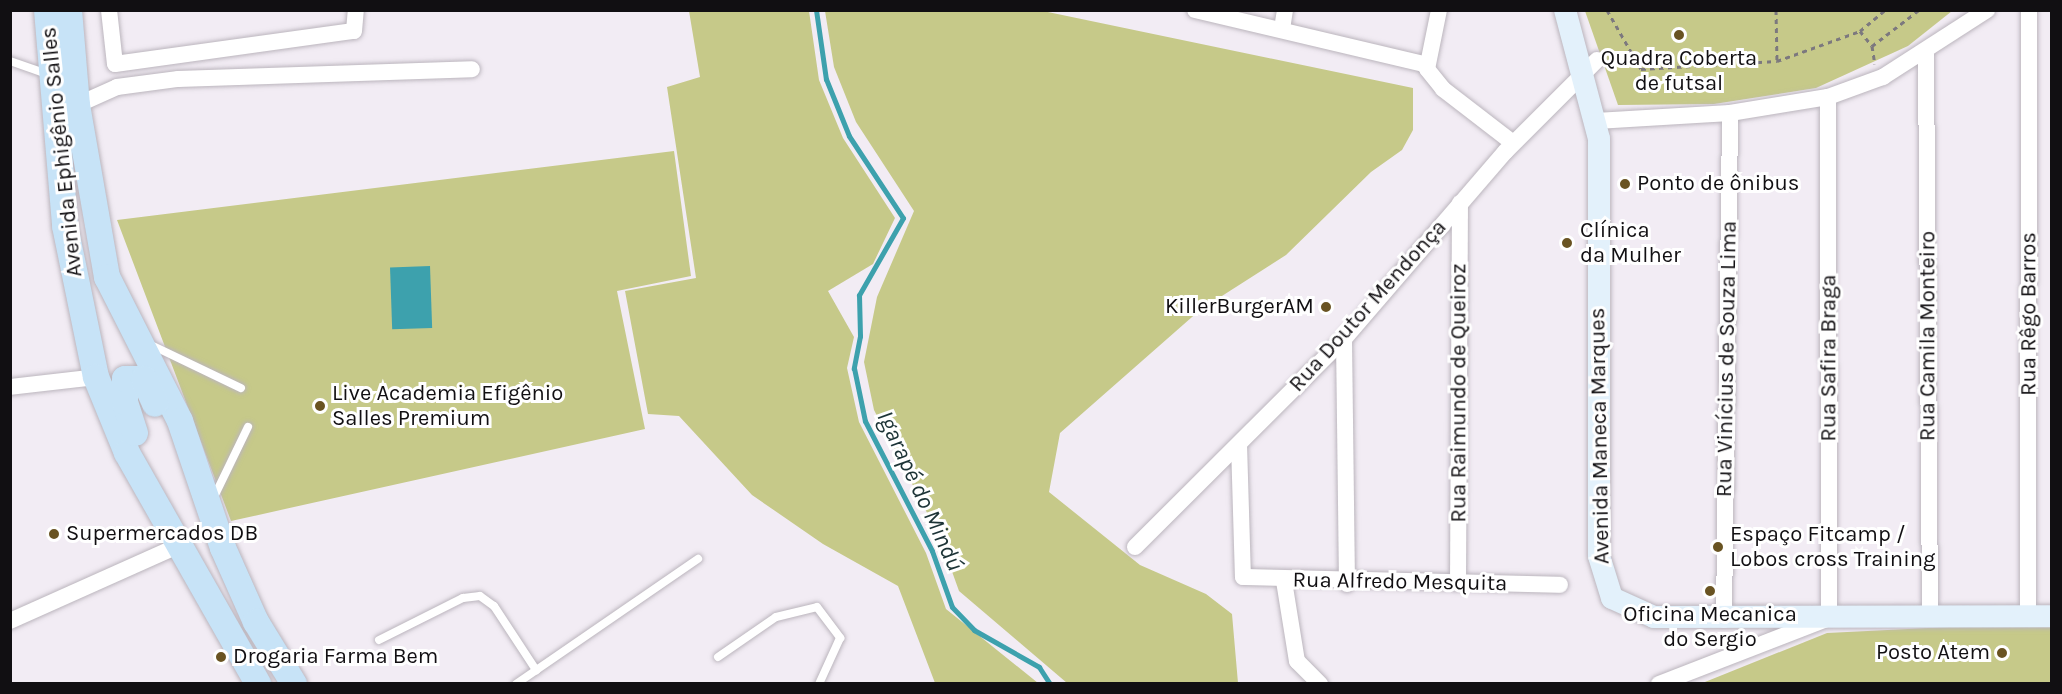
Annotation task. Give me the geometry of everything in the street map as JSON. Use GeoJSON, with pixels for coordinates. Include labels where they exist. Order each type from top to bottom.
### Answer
{"type":"FeatureCollection","features":[{"type":"Feature","properties":{"kind":"main road","name":"Avenida Ephigênio Salles"},"geometry":{"type":"LineString","coordinates":[[47,10],[66,226],[96,377],[127,453],[166,516],[258,684]]}},
{"type":"Feature","properties":{"kind":"main road","name":"Avenida Ephigênio Salles"},"geometry":{"type":"LineString","coordinates":[[69,10],[77,105],[96,234],[107,277],[135,337],[180,421],[223,548],[256,622],[294,684]]}},
{"type":"Feature","properties":{"kind":"main road","name":"Avenida Maneca Marques"},"geometry":{"type":"LineString","coordinates":[[1565,10],[1590,64]]}},
{"type":"Feature","properties":{"kind":"main road","name":"Avenida Maneca Marques"},"geometry":{"type":"LineString","coordinates":[[1577,10],[1603,120],[1616,574],[1622,586],[1642,602],[1724,612],[2028,611],[2052,606]]}},
{"type":"Feature","properties":{"kind":"main road"},"geometry":{"type":"LineString","coordinates":[[166,516],[125,402],[123,382],[130,376],[146,382],[223,548]]}},
{"type":"Feature","properties":{"kind":"main road","name":"Avenida Maneca Marques"},"geometry":{"type":"LineString","coordinates":[[2028,611],[2052,616]]}},
{"type":"Feature","properties":{"kind":"street"},"geometry":{"type":"LineString","coordinates":[[109,10],[115,64],[354,31],[356,10]]}},
{"type":"Feature","properties":{"kind":"street"},"geometry":{"type":"LineString","coordinates":[[1195,10],[1425,64],[1443,89],[1514,143]]}},
{"type":"Feature","properties":{"kind":"street"},"geometry":{"type":"LineString","coordinates":[[1281,29],[1286,10]]}},
{"type":"Feature","properties":{"kind":"street"},"geometry":{"type":"LineString","coordinates":[[1425,64],[1439,10]]}},
{"type":"Feature","properties":{"kind":"street"},"geometry":{"type":"LineString","coordinates":[[1603,120],[1730,113],[1828,97],[1926,54],[1987,10]]}},
{"type":"Feature","properties":{"kind":"street","name":"Rua Rêgo Barros"},"geometry":{"type":"LineString","coordinates":[[2028,611],[2029,10]]}},
{"type":"Feature","properties":{"kind":"street","name":"Rua Camila Monteiro"},"geometry":{"type":"LineString","coordinates":[[1926,54],[1930,612]]}},
{"type":"Feature","properties":{"kind":"street","name":"Rua Doutor Mendonça"},"geometry":{"type":"LineString","coordinates":[[1135,547],[1344,339],[1460,203],[1590,64]]}},
{"type":"Feature","properties":{"kind":"street"},"geometry":{"type":"LineString","coordinates":[[77,105],[117,87],[178,79],[472,69]]}},
{"type":"Feature","properties":{"kind":"street","name":"Rua Safira Braga"},"geometry":{"type":"LineString","coordinates":[[1828,97],[1829,611]]}},
{"type":"Feature","properties":{"kind":"street","name":"Rua Vinícius de Souza Lima"},"geometry":{"type":"LineString","coordinates":[[1724,612],[1730,113]]}},
{"type":"Feature","properties":{"kind":"street","name":"Rua Raimundo de Queiroz"},"geometry":{"type":"LineString","coordinates":[[1458,583],[1460,203]]}},
{"type":"Feature","properties":{"kind":"street"},"geometry":{"type":"LineString","coordinates":[[1344,339],[1347,584]]}},
{"type":"Feature","properties":{"kind":"street"},"geometry":{"type":"LineString","coordinates":[[10,387],[96,377]]}},
{"type":"Feature","properties":{"kind":"street","name":"Rua Alfredo Mesquita"},"geometry":{"type":"LineString","coordinates":[[1239,444],[1241,576],[1347,584],[1560,585]]}},
{"type":"Feature","properties":{"kind":"street"},"geometry":{"type":"LineString","coordinates":[[10,621],[180,545]]}},
{"type":"Feature","properties":{"kind":"street"},"geometry":{"type":"LineString","coordinates":[[1284,581],[1297,661],[1320,684]]}},
{"type":"Feature","properties":{"kind":"street"},"geometry":{"type":"LineString","coordinates":[[1659,684],[1829,611]]}},
{"type":"Feature","properties":{"kind":"lane"},"geometry":{"type":"LineString","coordinates":[[10,61],[53,76]]}},
{"type":"Feature","properties":{"kind":"lane"},"geometry":{"type":"LineString","coordinates":[[135,337],[241,388]]}},
{"type":"Feature","properties":{"kind":"lane"},"geometry":{"type":"LineString","coordinates":[[211,512],[217,484],[248,427]]}},
{"type":"Feature","properties":{"kind":"lane"},"geometry":{"type":"LineString","coordinates":[[516,684],[698,559]]}},
{"type":"Feature","properties":{"kind":"lane"},"geometry":{"type":"LineString","coordinates":[[379,640],[463,598],[480,596],[494,606],[536,670]]}},
{"type":"Feature","properties":{"kind":"lane"},"geometry":{"type":"LineString","coordinates":[[718,657],[776,617],[817,608],[840,638],[819,684]]}},
{"type":"Feature","properties":{"kind":"path"},"geometry":{"type":"LineString","coordinates":[[1608,10],[1641,69],[1777,61],[1860,31],[1885,10]]}},
{"type":"Feature","properties":{"kind":"path"},"geometry":{"type":"LineString","coordinates":[[1776,10],[1777,61]]}},
{"type":"Feature","properties":{"kind":"path"},"geometry":{"type":"LineString","coordinates":[[1860,31],[1872,46],[1919,10]]}},
{"type":"Feature","properties":{"kind":"green space"},"geometry":{"type":"Polygon","coordinates":[[[689,11],[809,11],[819,80],[843,138],[895,218],[873,264],[828,291],[854,337],[847,368],[859,422],[926,553],[946,609],[1038,683],[935,683],[898,586],[823,544],[752,495],[679,416],[648,414],[625,291],[696,278],[667,87],[700,77],[689,11]]]}},
{"type":"Feature","properties":{"kind":"green space"},"geometry":{"type":"Polygon","coordinates":[[[825,11],[1043,11],[1413,88],[1413,130],[1402,150],[1371,172],[1286,255],[1200,310],[1060,433],[1049,492],[1140,565],[1206,594],[1232,614],[1238,683],[1067,683],[959,591],[940,538],[874,410],[864,362],[877,297],[914,211],[856,122],[834,67],[825,11]]]}},
{"type":"Feature","properties":{"kind":"green space"},"geometry":{"type":"Polygon","coordinates":[[[1585,11],[1952,11],[1908,46],[1816,88],[1714,104],[1618,105],[1585,11]]]}},
{"type":"Feature","properties":{"kind":"green space"},"geometry":{"type":"Polygon","coordinates":[[[674,151],[691,276],[617,291],[645,429],[231,521],[117,220],[674,151]]]}},
{"type":"Feature","properties":{"kind":"green space"},"geometry":{"type":"Polygon","coordinates":[[[2051,622],[2051,683],[1700,684],[1827,633],[2051,622]]]}},
{"type":"Feature","properties":{"kind":"water"},"geometry":{"type":"Polygon","coordinates":[[[430,266],[432,328],[392,329],[390,267],[430,266]]]}},
{"type":"Feature","properties":{"kind":"waterway","name":"Igarapé do Mindú"},"geometry":{"type":"LineString","coordinates":[[816,10],[826,79],[849,136],[903,218],[859,295],[860,336],[854,368],[865,421],[932,551],[952,607],[974,630],[1039,667],[1050,684]]}},
{"type":"Feature","properties":{"kind":"place","name":"Quadra Coberta de futsal"},"geometry":{"type":"Point","coordinates":[1679,35]}},
{"type":"Feature","properties":{"kind":"place","name":"Ponto de ônibus"},"geometry":{"type":"Point","coordinates":[1625,184]}},
{"type":"Feature","properties":{"kind":"place","name":"Clínica da Mulher"},"geometry":{"type":"Point","coordinates":[1567,243]}},
{"type":"Feature","properties":{"kind":"place","name":"KillerBurgerAM"},"geometry":{"type":"Point","coordinates":[1326,307]}},
{"type":"Feature","properties":{"kind":"place","name":"Live Academia Efigênio Salles Premium"},"geometry":{"type":"Point","coordinates":[320,406]}},
{"type":"Feature","properties":{"kind":"place","name":"Supermercados DB"},"geometry":{"type":"Point","coordinates":[54,534]}},
{"type":"Feature","properties":{"kind":"place","name":"Espaço Fitcamp / Lobos cross Training"},"geometry":{"type":"Point","coordinates":[1718,547]}},
{"type":"Feature","properties":{"kind":"place","name":"Oficina Mecanica do Sergio"},"geometry":{"type":"Point","coordinates":[1710,591]}},
{"type":"Feature","properties":{"kind":"place","name":"Posto Atem"},"geometry":{"type":"Point","coordinates":[2002,653]}},
{"type":"Feature","properties":{"kind":"place","name":"Drogaria Farma Bem"},"geometry":{"type":"Point","coordinates":[221,657]}}]}
